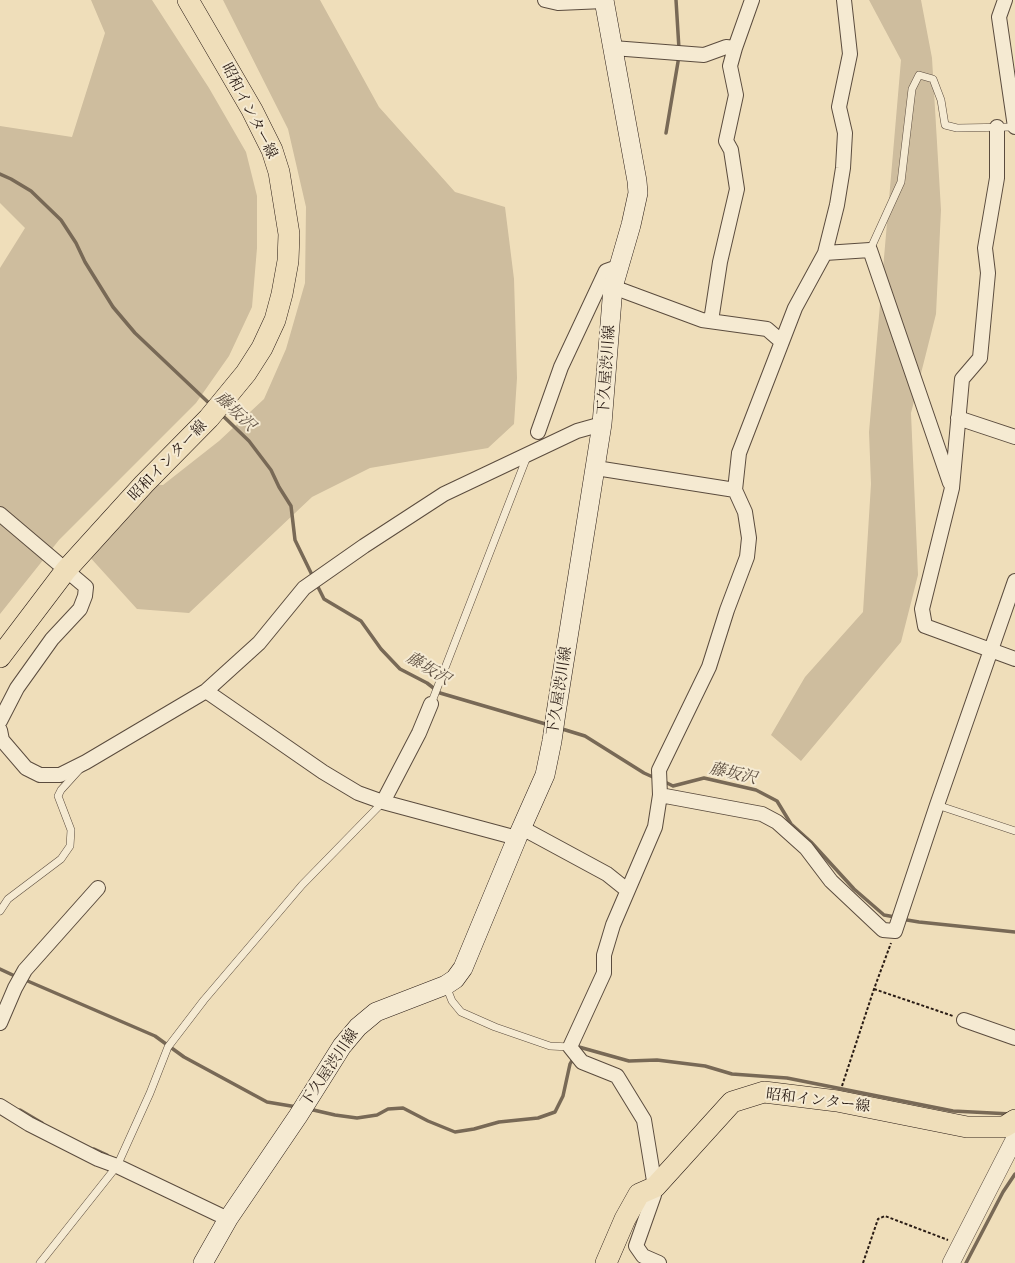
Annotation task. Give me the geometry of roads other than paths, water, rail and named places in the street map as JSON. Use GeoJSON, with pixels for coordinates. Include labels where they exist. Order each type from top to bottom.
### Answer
{"type":"FeatureCollection","features":[{"type":"Feature","properties":{"kind":"main road","name":"昭和インター線"},"geometry":{"type":"LineString","coordinates":[[0,657],[66,570],[144,484],[225,400],[246,373],[262,348],[275,320],[281,301],[288,261],[289,234],[278,172],[272,150],[252,110],[188,0]]}},
{"type":"Feature","properties":{"kind":"main road","name":"下久屋渋川線"},"geometry":{"type":"LineString","coordinates":[[203,1263],[228,1219],[298,1116],[342,1046],[358,1027],[376,1012],[446,985],[455,979],[463,968],[519,833],[545,775],[552,741],[596,468],[602,424],[613,287],[620,266],[638,192],[604,1]]}},
{"type":"Feature","properties":{"kind":"main road","name":"昭和インター線"},"geometry":{"type":"LineString","coordinates":[[606,1263],[625,1219],[639,1194],[655,1187],[732,1102],[764,1092],[837,1101],[967,1127],[1014,1127]]}},
{"type":"Feature","properties":{"kind":"street"},"geometry":{"type":"LineString","coordinates":[[545,0],[558,3],[604,1]]}},
{"type":"Feature","properties":{"kind":"street"},"geometry":{"type":"LineString","coordinates":[[711,321],[720,262],[737,189],[731,150],[726,141],[736,95],[730,66],[752,0]]}},
{"type":"Feature","properties":{"kind":"street"},"geometry":{"type":"LineString","coordinates":[[659,1263],[643,1256],[636,1246],[654,1195],[655,1187],[644,1120],[617,1076],[582,1062],[570,1047],[604,973],[604,955],[613,925],[655,827],[660,795],[659,770],[709,667],[727,610],[747,557],[749,538],[745,512],[735,490],[739,453],[795,308],[825,254],[837,205],[843,168],[845,132],[839,107],[850,54],[844,0]]}},
{"type":"Feature","properties":{"kind":"street"},"geometry":{"type":"LineString","coordinates":[[1005,0],[999,17],[1015,127]]}},
{"type":"Feature","properties":{"kind":"street"},"geometry":{"type":"LineString","coordinates":[[613,48],[704,55],[726,47],[735,48]]}},
{"type":"Feature","properties":{"kind":"street"},"geometry":{"type":"LineString","coordinates":[[997,127],[997,178],[985,248],[988,273],[980,358],[962,379],[952,488],[922,609],[925,626],[1015,659]]}},
{"type":"Feature","properties":{"kind":"street"},"geometry":{"type":"LineString","coordinates":[[825,254],[870,250],[952,488]]}},
{"type":"Feature","properties":{"kind":"street"},"geometry":{"type":"LineString","coordinates":[[538,432],[561,367],[606,271],[620,266]]}},
{"type":"Feature","properties":{"kind":"street"},"geometry":{"type":"LineString","coordinates":[[613,287],[702,320],[767,329],[782,342]]}},
{"type":"Feature","properties":{"kind":"street"},"geometry":{"type":"LineString","coordinates":[[958,418],[1015,437]]}},
{"type":"Feature","properties":{"kind":"street"},"geometry":{"type":"LineString","coordinates":[[0,730],[2,740],[26,768],[40,775],[60,774],[86,762],[206,691],[259,643],[304,588],[364,546],[444,494],[577,431],[602,424]]}},
{"type":"Feature","properties":{"kind":"street"},"geometry":{"type":"LineString","coordinates":[[596,468],[735,490]]}},
{"type":"Feature","properties":{"kind":"street"},"geometry":{"type":"LineString","coordinates":[[0,514],[86,587],[85,596],[80,609],[52,639],[21,682],[4,711],[0,721]]}},
{"type":"Feature","properties":{"kind":"street"},"geometry":{"type":"LineString","coordinates":[[660,795],[762,814],[777,822],[806,848],[831,880],[883,930],[895,931],[1015,581]]}},
{"type":"Feature","properties":{"kind":"street"},"geometry":{"type":"LineString","coordinates":[[206,691],[323,772],[358,793],[383,802],[519,833],[607,874],[627,890]]}},
{"type":"Feature","properties":{"kind":"street"},"geometry":{"type":"LineString","coordinates":[[383,802],[419,733],[431,704]]}},
{"type":"Feature","properties":{"kind":"street"},"geometry":{"type":"LineString","coordinates":[[0,1023],[15,988],[25,970],[98,888]]}},
{"type":"Feature","properties":{"kind":"street"},"geometry":{"type":"LineString","coordinates":[[964,1020],[1015,1038]]}},
{"type":"Feature","properties":{"kind":"street"},"geometry":{"type":"LineString","coordinates":[[0,1106],[29,1124],[98,1159],[117,1166],[228,1219]]}},
{"type":"Feature","properties":{"kind":"street"},"geometry":{"type":"LineString","coordinates":[[951,1263],[1014,1127]]}},
{"type":"Feature","properties":{"kind":"lane"},"geometry":{"type":"LineString","coordinates":[[870,250],[901,182],[912,89],[919,75],[933,79],[941,100],[946,125],[957,128],[1015,127]]}},
{"type":"Feature","properties":{"kind":"lane"},"geometry":{"type":"LineString","coordinates":[[431,704],[528,454]]}},
{"type":"Feature","properties":{"kind":"lane"},"geometry":{"type":"LineString","coordinates":[[0,911],[8,899],[61,859],[70,846],[71,830],[58,796],[61,790],[86,762]]}},
{"type":"Feature","properties":{"kind":"lane"},"geometry":{"type":"LineString","coordinates":[[40,1263],[117,1166],[150,1093],[168,1047],[204,1000],[302,885],[383,802]]}},
{"type":"Feature","properties":{"kind":"lane"},"geometry":{"type":"LineString","coordinates":[[937,805],[1015,831]]}},
{"type":"Feature","properties":{"kind":"lane"},"geometry":{"type":"LineString","coordinates":[[446,985],[452,1001],[461,1012],[494,1027],[550,1046],[570,1047]]}},
{"type":"Feature","properties":{"kind":"waterway"},"geometry":{"type":"LineString","coordinates":[[676,0],[679,49]]}},
{"type":"Feature","properties":{"kind":"waterway"},"geometry":{"type":"LineString","coordinates":[[666,133],[679,56]]}},
{"type":"Feature","properties":{"kind":"waterway","name":"藤坂沢"},"geometry":{"type":"LineString","coordinates":[[0,174],[31,191],[61,220],[113,307],[135,333],[211,405]]}},
{"type":"Feature","properties":{"kind":"waterway","name":"藤坂沢"},"geometry":{"type":"LineString","coordinates":[[221,414],[249,441],[271,470],[279,487],[291,506],[295,540],[313,577]]}},
{"type":"Feature","properties":{"kind":"waterway","name":"藤坂沢"},"geometry":{"type":"LineString","coordinates":[[316,583],[324,599],[361,621],[381,649],[400,669],[427,683],[440,693],[549,725]]}},
{"type":"Feature","properties":{"kind":"waterway","name":"藤坂沢"},"geometry":{"type":"LineString","coordinates":[[559,728],[585,736],[644,773],[655,778]]}},
{"type":"Feature","properties":{"kind":"waterway","name":"藤坂沢"},"geometry":{"type":"LineString","coordinates":[[663,781],[673,786],[704,778],[756,790],[777,801],[791,824],[811,842],[854,889],[884,915],[895,917]]}},
{"type":"Feature","properties":{"kind":"waterway","name":"藤坂沢"},"geometry":{"type":"LineString","coordinates":[[901,919],[1015,932]]}},
{"type":"Feature","properties":{"kind":"waterway"},"geometry":{"type":"LineString","coordinates":[[0,969],[17,977]]}},
{"type":"Feature","properties":{"kind":"waterway"},"geometry":{"type":"LineString","coordinates":[[23,979],[155,1036],[184,1057],[267,1102],[297,1107]]}},
{"type":"Feature","properties":{"kind":"waterway"},"geometry":{"type":"LineString","coordinates":[[578,1050],[579,1047],[629,1061],[657,1060],[705,1066],[732,1074],[787,1078],[953,1111],[1011,1114]]}},
{"type":"Feature","properties":{"kind":"waterway"},"geometry":{"type":"LineString","coordinates":[[309,1109],[357,1118],[377,1115],[388,1109],[403,1108],[428,1121],[455,1132],[474,1129],[499,1122],[538,1118],[555,1112],[563,1096],[570,1064],[574,1057]]}},
{"type":"Feature","properties":{"kind":"waterway"},"geometry":{"type":"LineString","coordinates":[[20,1110],[42,1123]]}},
{"type":"Feature","properties":{"kind":"waterway"},"geometry":{"type":"LineString","coordinates":[[94,1149],[107,1155]]}},
{"type":"Feature","properties":{"kind":"waterway"},"geometry":{"type":"LineString","coordinates":[[966,1263],[1003,1192],[1015,1174]]}}]}
